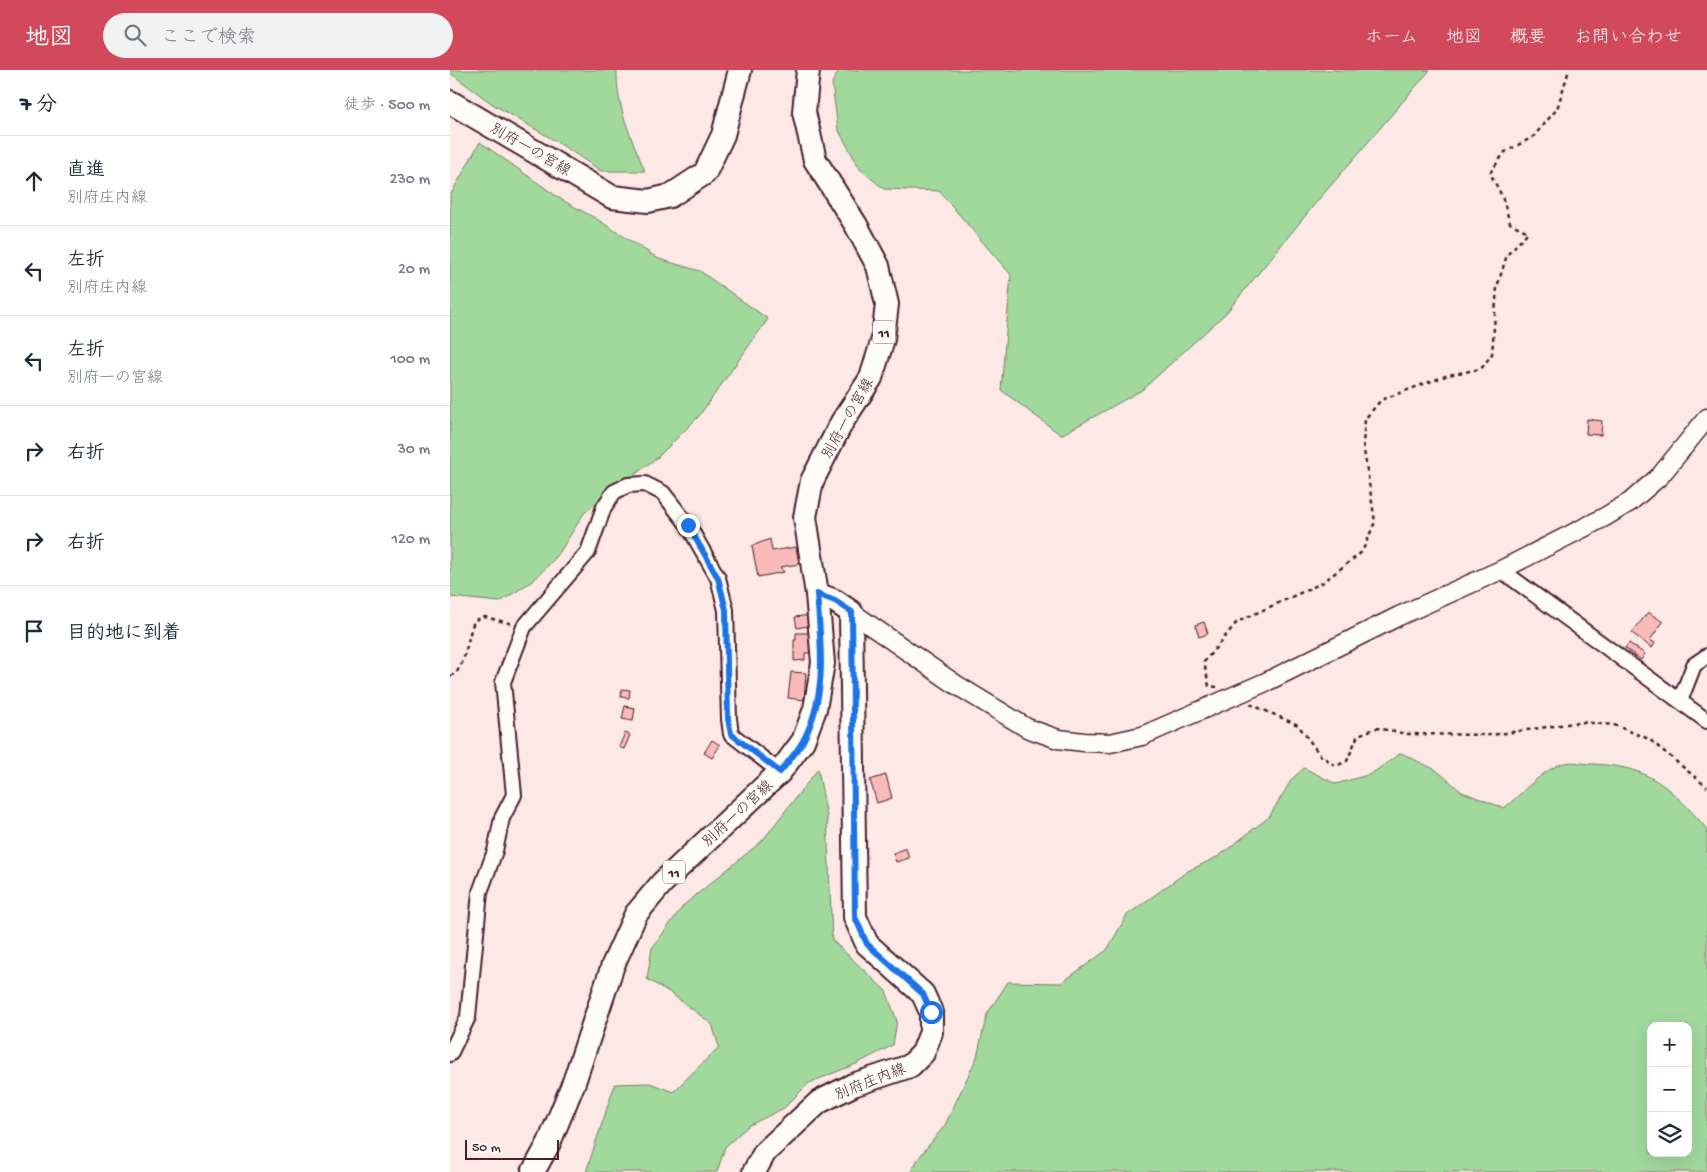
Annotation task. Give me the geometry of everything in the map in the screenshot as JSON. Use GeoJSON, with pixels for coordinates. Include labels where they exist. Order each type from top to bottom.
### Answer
{"type":"FeatureCollection","features":[{"type":"Feature","properties":{"kind":"main road","name":"別府一の宮線"},"geometry":{"type":"LineString","coordinates":[[450,102],[612,197],[648,201],[670,196],[705,173],[723,136],[740,70]]}},
{"type":"Feature","properties":{"kind":"main road","name":"別府一の宮線"},"geometry":{"type":"LineString","coordinates":[[533,1172],[549,1143],[574,1082],[612,965],[636,914],[662,883],[780,772],[803,741],[815,709],[823,663],[817,594],[805,518],[812,481],[842,422],[871,378],[883,339],[887,304],[878,266],[856,224],[815,160],[804,112],[808,70]]}},
{"type":"Feature","properties":{"kind":"main road"},"geometry":{"type":"LineString","coordinates":[[817,594],[835,601],[852,612]]}},
{"type":"Feature","properties":{"kind":"main road","name":"別府庄内線"},"geometry":{"type":"LineString","coordinates":[[754,1172],[765,1152],[819,1102],[853,1084],[910,1066],[923,1053],[931,1032],[931,1012],[923,994],[867,944],[855,917],[852,612]]}},
{"type":"Feature","properties":{"kind":"street"},"geometry":{"type":"LineString","coordinates":[[852,612],[955,684],[1027,728],[1058,739],[1110,743],[1142,736],[1235,696],[1501,570],[1630,502],[1660,476],[1707,418]]}},
{"type":"Feature","properties":{"kind":"street"},"geometry":{"type":"LineString","coordinates":[[450,1054],[468,1017],[480,892],[495,851],[502,818],[514,795],[503,682],[511,655],[524,627],[588,552],[604,507],[614,492],[628,485],[645,484],[663,493],[688,525],[718,578],[726,610],[728,719],[731,734],[780,772]]}},
{"type":"Feature","properties":{"kind":"street"},"geometry":{"type":"LineString","coordinates":[[1501,570],[1707,721]]}},
{"type":"Feature","properties":{"kind":"street"},"geometry":{"type":"LineString","coordinates":[[1680,701],[1694,665],[1707,656]]}},
{"type":"Feature","properties":{"kind":"path"},"geometry":{"type":"LineString","coordinates":[[1569,70],[1557,109],[1533,137],[1504,152],[1490,173],[1502,196],[1510,223],[1528,232],[1507,255],[1497,286],[1492,354],[1481,369],[1448,375],[1381,400],[1365,419],[1363,444],[1374,522],[1362,552],[1322,583],[1237,622],[1204,662],[1209,686],[1226,688],[1235,696],[1298,725],[1320,755],[1336,766],[1347,761],[1358,735],[1377,728],[1406,734],[1492,735],[1581,722],[1614,725],[1648,739],[1707,787]]}},
{"type":"Feature","properties":{"kind":"path"},"geometry":{"type":"LineString","coordinates":[[450,676],[458,671],[463,660],[475,620],[485,617],[524,627]]}},
{"type":"Feature","properties":{"kind":"green space"},"geometry":{"type":"Polygon","coordinates":[[[450,70],[617,70],[617,84],[622,109],[645,171],[601,171],[559,143],[494,105],[450,73],[450,70]]]}},
{"type":"Feature","properties":{"kind":"green space"},"geometry":{"type":"Polygon","coordinates":[[[839,70],[1430,70],[1314,205],[1226,313],[1142,390],[1061,435],[1001,390],[1011,275],[939,191],[884,189],[860,169],[838,129],[832,83],[839,70]]]}},
{"type":"Feature","properties":{"kind":"green space"},"geometry":{"type":"Polygon","coordinates":[[[480,142],[562,200],[595,218],[659,259],[700,271],[768,319],[699,416],[658,457],[584,513],[558,555],[534,580],[500,602],[450,597],[450,196],[480,142]]]}},
{"type":"Feature","properties":{"kind":"green space"},"geometry":{"type":"Polygon","coordinates":[[[1401,753],[1436,770],[1462,792],[1504,808],[1540,776],[1557,766],[1571,762],[1612,766],[1644,774],[1682,801],[1707,829],[1707,1172],[911,1172],[918,1159],[945,1125],[977,1057],[987,1014],[1008,982],[1061,983],[1107,950],[1127,915],[1188,871],[1219,856],[1269,817],[1292,779],[1304,768],[1336,784],[1371,774],[1401,753]]]}},
{"type":"Feature","properties":{"kind":"green space"},"geometry":{"type":"Polygon","coordinates":[[[818,769],[827,817],[832,940],[886,991],[897,1021],[893,1045],[856,1064],[809,1083],[784,1108],[748,1126],[725,1147],[717,1172],[586,1172],[615,1084],[650,1083],[673,1092],[719,1047],[712,1024],[669,992],[647,979],[652,948],[684,905],[762,841],[818,769]]]}},
{"type":"Feature","properties":{"kind":"building"},"geometry":{"type":"Polygon","coordinates":[[[1587,419],[1602,421],[1601,435],[1586,434],[1587,419]]]}},
{"type":"Feature","properties":{"kind":"building"},"geometry":{"type":"Polygon","coordinates":[[[770,539],[772,551],[796,547],[799,564],[780,567],[784,572],[758,577],[752,546],[770,539]]]}},
{"type":"Feature","properties":{"kind":"building"},"geometry":{"type":"Polygon","coordinates":[[[1648,612],[1663,622],[1650,640],[1655,643],[1652,648],[1632,633],[1648,612]]]}},
{"type":"Feature","properties":{"kind":"building"},"geometry":{"type":"Polygon","coordinates":[[[811,615],[813,625],[797,628],[795,617],[811,615]]]}},
{"type":"Feature","properties":{"kind":"building"},"geometry":{"type":"Polygon","coordinates":[[[1204,622],[1208,634],[1199,637],[1195,625],[1204,622]]]}},
{"type":"Feature","properties":{"kind":"building"},"geometry":{"type":"Polygon","coordinates":[[[796,633],[810,633],[810,653],[805,653],[805,660],[794,661],[796,633]]]}},
{"type":"Feature","properties":{"kind":"building"},"geometry":{"type":"Polygon","coordinates":[[[1629,643],[1645,654],[1641,660],[1625,648],[1629,643]]]}},
{"type":"Feature","properties":{"kind":"building"},"geometry":{"type":"Polygon","coordinates":[[[791,672],[806,673],[804,700],[788,698],[791,672]]]}},
{"type":"Feature","properties":{"kind":"building"},"geometry":{"type":"Polygon","coordinates":[[[622,689],[630,690],[629,698],[621,697],[622,689]]]}},
{"type":"Feature","properties":{"kind":"building"},"geometry":{"type":"Polygon","coordinates":[[[625,706],[635,708],[633,721],[622,719],[625,706]]]}},
{"type":"Feature","properties":{"kind":"building"},"geometry":{"type":"Polygon","coordinates":[[[625,733],[630,735],[624,749],[619,747],[625,733]]]}},
{"type":"Feature","properties":{"kind":"building"},"geometry":{"type":"Polygon","coordinates":[[[712,740],[720,745],[712,758],[704,753],[712,740]]]}},
{"type":"Feature","properties":{"kind":"building"},"geometry":{"type":"Polygon","coordinates":[[[886,775],[892,798],[877,803],[870,780],[886,775]]]}},
{"type":"Feature","properties":{"kind":"building"},"geometry":{"type":"Polygon","coordinates":[[[906,848],[909,858],[896,862],[893,853],[906,848]]]}},
{"type":"Feature","properties":{"kind":"route"},"geometry":{"type":"LineString","coordinates":[[688,525],[718,578],[726,610],[728,719],[731,734],[780,772],[803,741],[815,709],[823,663],[817,594],[835,601],[852,612],[855,917],[867,944],[923,994],[931,1012]]}}]}
